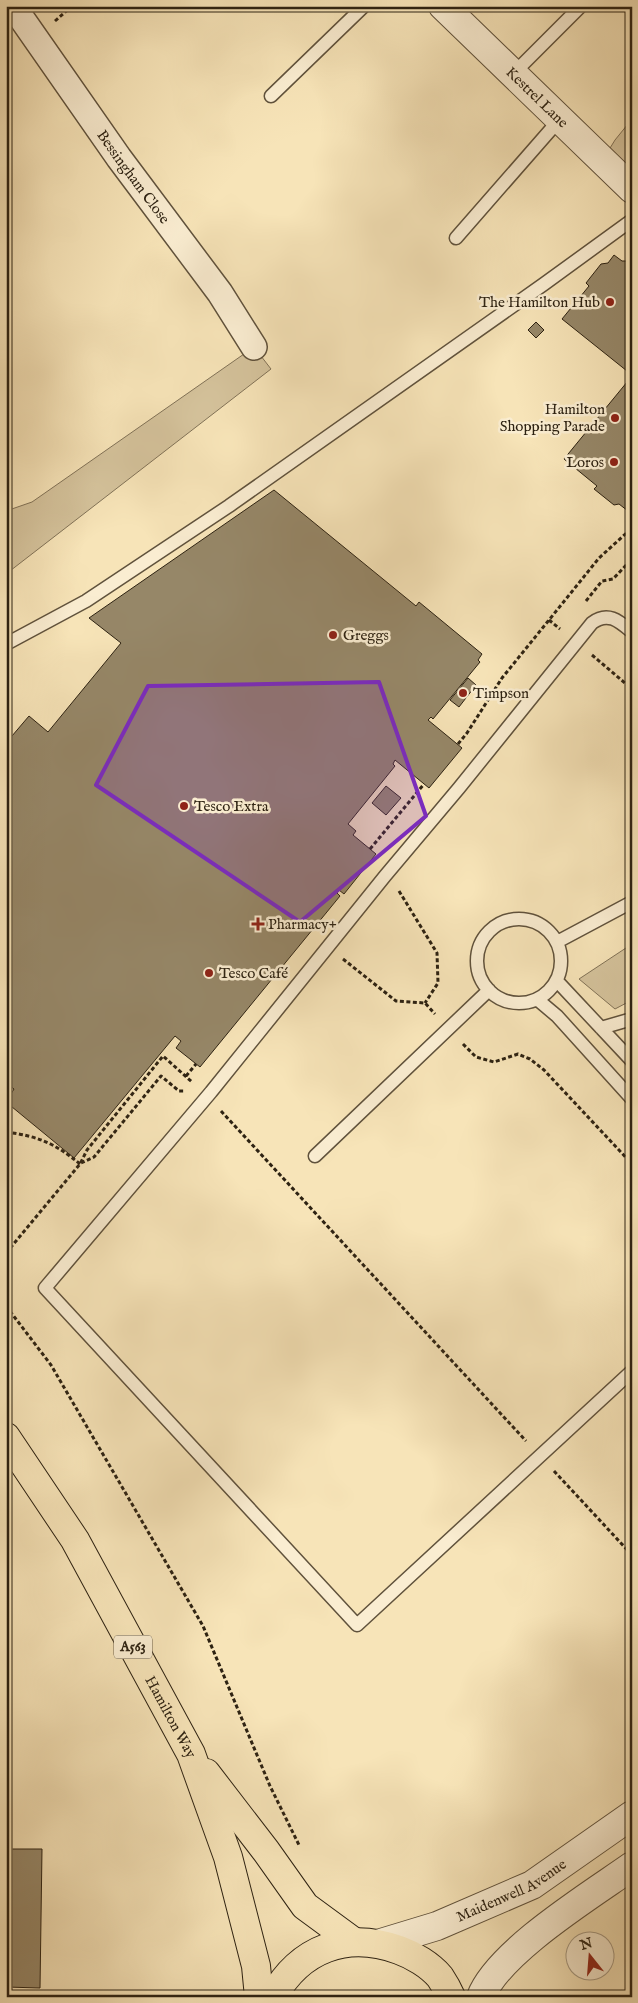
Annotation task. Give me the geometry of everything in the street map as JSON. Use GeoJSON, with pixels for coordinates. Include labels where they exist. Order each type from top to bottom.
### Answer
{"type":"FeatureCollection","features":[{"type":"Feature","properties":{"kind":"highway","name":"Hamilton Way"},"geometry":{"type":"LineString","coordinates":[[6,1437],[76,1540],[191,1754],[228,1857],[256,1966],[259,1997]]}},
{"type":"Feature","properties":{"kind":"highway"},"geometry":{"type":"LineString","coordinates":[[191,1754],[266,1851],[305,1906],[367,1942],[413,1955],[439,1976],[451,1997]]}},
{"type":"Feature","properties":{"kind":"highway"},"geometry":{"type":"LineString","coordinates":[[273,1997],[281,1981],[302,1961],[326,1948],[367,1942]]}},
{"type":"Feature","properties":{"kind":"street","name":"Bessingham Close"},"geometry":{"type":"LineString","coordinates":[[13,6],[119,158],[220,293],[254,347]]}},
{"type":"Feature","properties":{"kind":"street","name":"Kestrel Lane"},"geometry":{"type":"LineString","coordinates":[[443,6],[632,189]]}},
{"type":"Feature","properties":{"kind":"street","name":"Maidenwell Avenue"},"geometry":{"type":"LineString","coordinates":[[367,1942],[437,1926],[532,1885],[632,1815]]}},
{"type":"Feature","properties":{"kind":"street"},"geometry":{"type":"LineString","coordinates":[[481,1997],[484,1988],[508,1960],[551,1923],[632,1866]]}},
{"type":"Feature","properties":{"kind":"lane"},"geometry":{"type":"LineString","coordinates":[[271,96],[364,6]]}},
{"type":"Feature","properties":{"kind":"lane"},"geometry":{"type":"LineString","coordinates":[[513,74],[580,6]]}},
{"type":"Feature","properties":{"kind":"lane"},"geometry":{"type":"LineString","coordinates":[[456,238],[560,119]]}},
{"type":"Feature","properties":{"kind":"lane"},"geometry":{"type":"LineString","coordinates":[[6,644],[86,601],[229,506],[536,290],[632,220]]}},
{"type":"Feature","properties":{"kind":"lane"},"geometry":{"type":"LineString","coordinates":[[632,632],[614,618],[601,618],[592,623],[208,1096],[45,1288],[357,1625],[632,1371]]}},
{"type":"Feature","properties":{"kind":"lane"},"geometry":{"type":"LineString","coordinates":[[557,942],[632,902]]}},
{"type":"Feature","properties":{"kind":"lane"},"geometry":{"type":"LineString","coordinates":[[523,919],[536,922],[548,930],[557,942],[561,954],[562,968],[557,981],[549,992],[538,1000],[524,1004],[510,1003],[497,998],[488,990],[479,976],[476,962],[479,948],[485,936],[496,926],[509,920],[523,919]]}},
{"type":"Feature","properties":{"kind":"lane"},"geometry":{"type":"LineString","coordinates":[[557,981],[632,1061]]}},
{"type":"Feature","properties":{"kind":"lane"},"geometry":{"type":"LineString","coordinates":[[315,1156],[488,990]]}},
{"type":"Feature","properties":{"kind":"lane"},"geometry":{"type":"LineString","coordinates":[[538,1000],[557,1016],[632,1099]]}},
{"type":"Feature","properties":{"kind":"lane"},"geometry":{"type":"LineString","coordinates":[[602,1028],[632,1019]]}},
{"type":"Feature","properties":{"kind":"path"},"geometry":{"type":"LineString","coordinates":[[458,744],[502,678],[599,558],[632,528]]}},
{"type":"Feature","properties":{"kind":"path"},"geometry":{"type":"LineString","coordinates":[[628,532],[632,536]]}},
{"type":"Feature","properties":{"kind":"path"},"geometry":{"type":"LineString","coordinates":[[618,571],[632,559]]}},
{"type":"Feature","properties":{"kind":"path"},"geometry":{"type":"LineString","coordinates":[[370,848],[424,784]]}},
{"type":"Feature","properties":{"kind":"path"},"geometry":{"type":"LineString","coordinates":[[385,876],[395,885],[437,953],[438,982],[425,1003]]}},
{"type":"Feature","properties":{"kind":"path"},"geometry":{"type":"LineString","coordinates":[[342,958],[396,1001],[425,1003],[476,1057],[494,1062],[518,1054],[530,1059],[544,1070],[632,1164]]}},
{"type":"Feature","properties":{"kind":"path"},"geometry":{"type":"LineString","coordinates":[[6,1253],[80,1164],[87,1150],[163,1056],[208,1096],[632,1555]]}},
{"type":"Feature","properties":{"kind":"path"},"geometry":{"type":"LineString","coordinates":[[186,1076],[196,1064]]}},
{"type":"Feature","properties":{"kind":"path"},"geometry":{"type":"LineString","coordinates":[[6,1132],[32,1135],[54,1144],[80,1164]]}},
{"type":"Feature","properties":{"kind":"path"},"geometry":{"type":"LineString","coordinates":[[6,1306],[51,1366],[203,1626],[270,1786],[300,1846]]}},
{"type":"Feature","properties":{"kind":"highlighted area"},"geometry":{"type":"Polygon","coordinates":[[[379,682],[426,816],[300,922],[96,785],[148,686],[379,682]]]}},
{"type":"Feature","properties":{"kind":"shaded area"},"geometry":{"type":"Polygon","coordinates":[[[632,119],[632,189],[602,161],[615,140],[632,119]]]}},
{"type":"Feature","properties":{"kind":"shaded area"},"geometry":{"type":"Polygon","coordinates":[[[254,347],[271,369],[6,574],[6,511],[32,502],[254,347]]]}},
{"type":"Feature","properties":{"kind":"shaded area"},"geometry":{"type":"Polygon","coordinates":[[[632,944],[632,1000],[615,1009],[579,979],[632,944]]]}},
{"type":"Feature","properties":{"kind":"building","name":"Hamilton Shopping Parade"},"geometry":{"type":"Polygon","coordinates":[[[614,255],[632,265],[632,375],[562,319],[589,286],[586,283],[601,264],[608,263],[614,255]]]}},
{"type":"Feature","properties":{"kind":"building"},"geometry":{"type":"Polygon","coordinates":[[[536,322],[544,330],[536,338],[528,330],[536,322]]]}},
{"type":"Feature","properties":{"kind":"building","name":"Hamilton Shopping Parade"},"geometry":{"type":"Polygon","coordinates":[[[632,376],[632,506],[628,511],[619,504],[614,505],[594,489],[597,486],[564,459],[632,376]]]}},
{"type":"Feature","properties":{"kind":"building","name":"Tesco Extra"},"geometry":{"type":"Polygon","coordinates":[[[274,490],[416,606],[419,602],[482,654],[478,660],[480,662],[433,719],[431,717],[428,720],[462,748],[429,788],[395,760],[393,764],[395,766],[348,824],[356,831],[353,835],[376,854],[344,894],[339,890],[337,893],[340,896],[200,1067],[176,1048],[181,1041],[175,1036],[74,1158],[6,1102],[14,1089],[6,1083],[6,743],[29,716],[48,732],[121,643],[89,618],[274,490]]]}},
{"type":"Feature","properties":{"kind":"building","name":"Timpson"},"geometry":{"type":"Polygon","coordinates":[[[468,678],[476,685],[459,707],[450,700],[468,678]]]}},
{"type":"Feature","properties":{"kind":"building"},"geometry":{"type":"Polygon","coordinates":[[[386,786],[401,798],[386,815],[372,803],[386,786]]]}},
{"type":"Feature","properties":{"kind":"building"},"geometry":{"type":"Polygon","coordinates":[[[6,1849],[42,1849],[40,1988],[6,1987],[6,1849]]]}},
{"type":"Feature","properties":{"kind":"place","name":"The Hamilton Hub"},"geometry":{"type":"Point","coordinates":[610,302]}},
{"type":"Feature","properties":{"kind":"place","name":"Hamilton Shopping Parade"},"geometry":{"type":"Point","coordinates":[615,418]}},
{"type":"Feature","properties":{"kind":"place","name":"Loros"},"geometry":{"type":"Point","coordinates":[614,462]}},
{"type":"Feature","properties":{"kind":"place","name":"Greggs"},"geometry":{"type":"Point","coordinates":[333,635]}},
{"type":"Feature","properties":{"kind":"place","name":"Timpson"},"geometry":{"type":"Point","coordinates":[463,693]}},
{"type":"Feature","properties":{"kind":"place","name":"Tesco Extra"},"geometry":{"type":"Point","coordinates":[184,806]}},
{"type":"Feature","properties":{"kind":"place","name":"Pharmacy+"},"geometry":{"type":"Point","coordinates":[258,924]}},
{"type":"Feature","properties":{"kind":"place","name":"Tesco Café"},"geometry":{"type":"Point","coordinates":[209,973]}}]}
